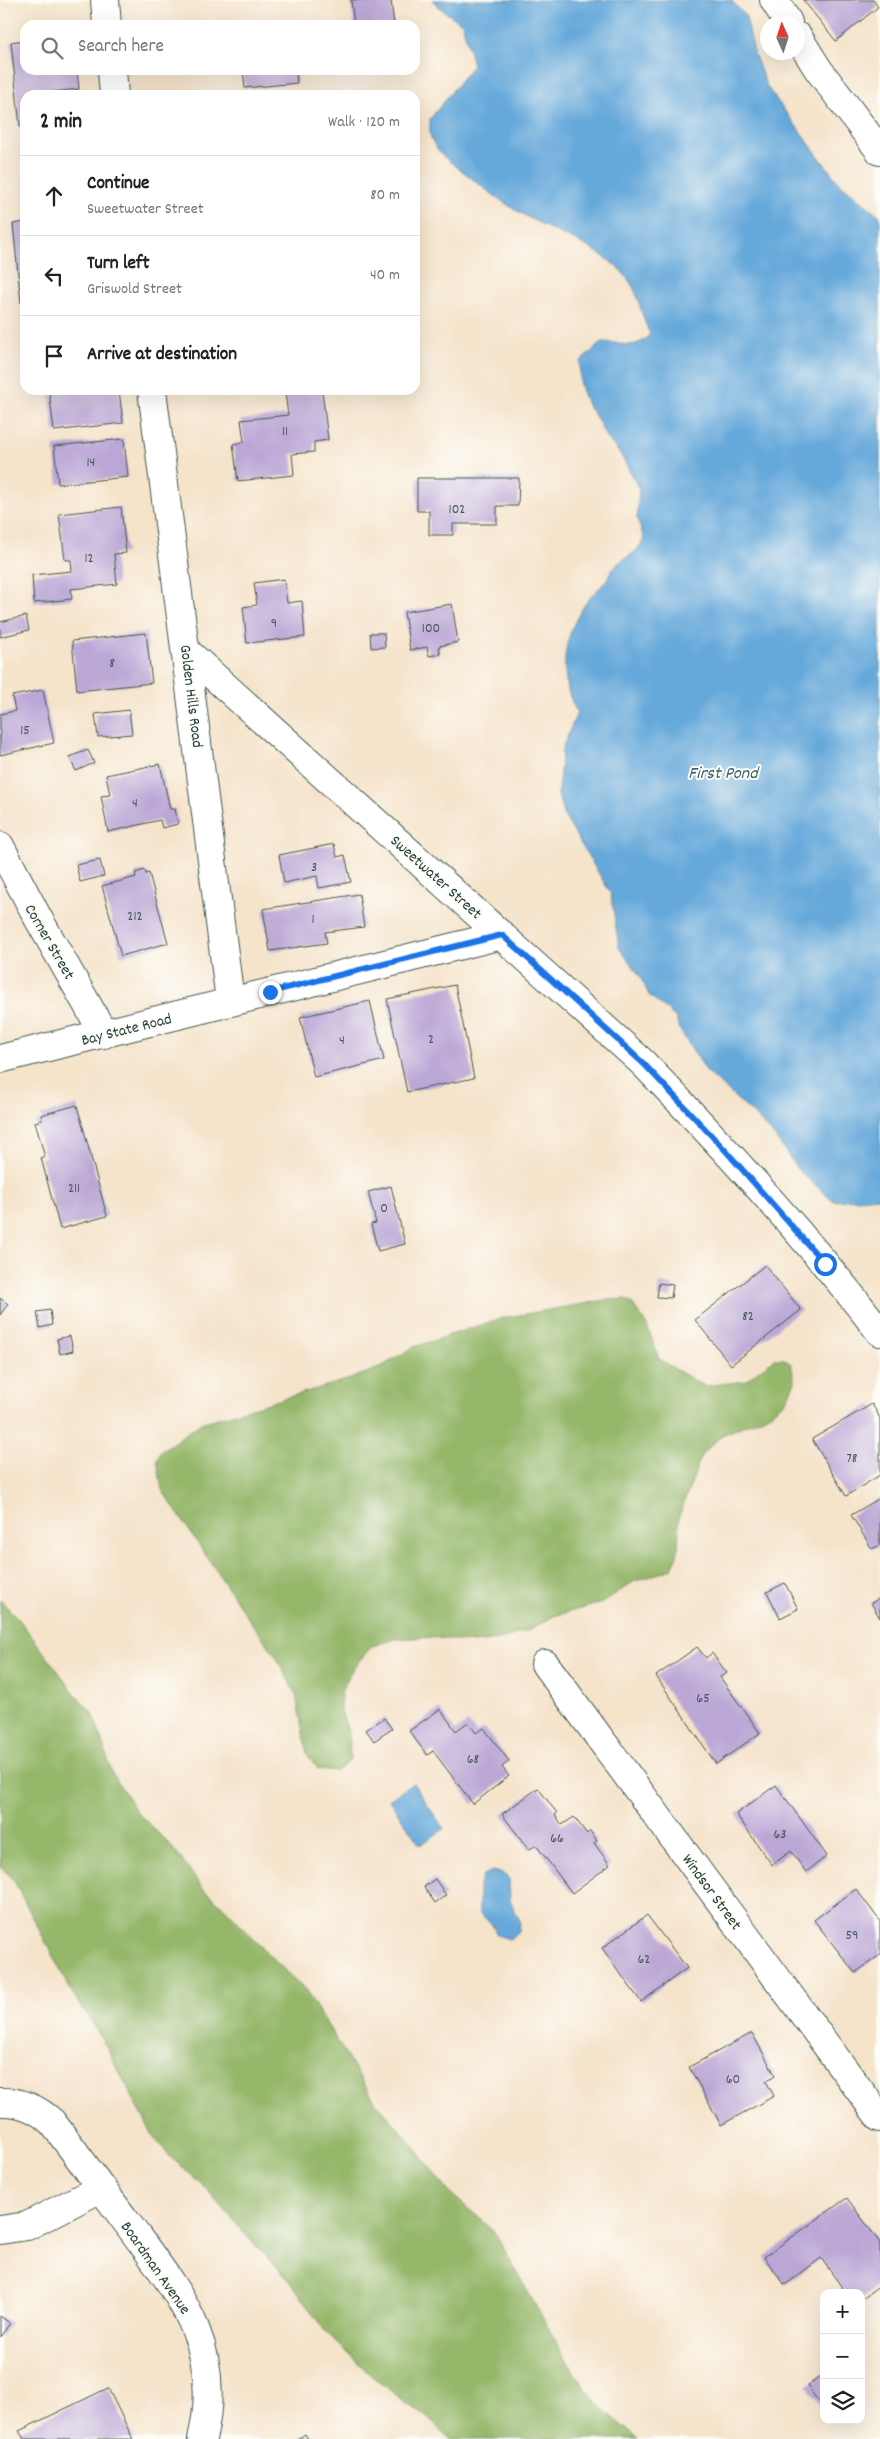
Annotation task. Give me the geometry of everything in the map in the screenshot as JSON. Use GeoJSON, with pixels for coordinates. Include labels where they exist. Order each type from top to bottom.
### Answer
{"type":"FeatureCollection","features":[{"type":"Feature","properties":{"kind":"street"},"geometry":{"type":"LineString","coordinates":[[105,0],[107,20]]}},
{"type":"Feature","properties":{"kind":"street"},"geometry":{"type":"LineString","coordinates":[[774,0],[784,15]]}},
{"type":"Feature","properties":{"kind":"street"},"geometry":{"type":"LineString","coordinates":[[805,49],[880,151]]}},
{"type":"Feature","properties":{"kind":"street"},"geometry":{"type":"LineString","coordinates":[[112,75],[114,90]]}},
{"type":"Feature","properties":{"kind":"street","name":"Golden Hills Road"},"geometry":{"type":"LineString","coordinates":[[153,395],[187,652],[241,999]]}},
{"type":"Feature","properties":{"kind":"street","name":"Sweetwater Street"},"geometry":{"type":"LineString","coordinates":[[187,652],[643,1063],[814,1250],[880,1332]]}},
{"type":"Feature","properties":{"kind":"street","name":"Corner Street"},"geometry":{"type":"LineString","coordinates":[[0,846],[38,918],[104,1034]]}},
{"type":"Feature","properties":{"kind":"street","name":"Bay State Road"},"geometry":{"type":"LineString","coordinates":[[0,1059],[502,935]]}},
{"type":"Feature","properties":{"kind":"street","name":"Windsor Street"},"geometry":{"type":"LineString","coordinates":[[545,1664],[880,2118]]}},
{"type":"Feature","properties":{"kind":"street","name":"Boardman Avenue"},"geometry":{"type":"LineString","coordinates":[[0,2102],[23,2104],[45,2116],[180,2295],[196,2328],[202,2346],[208,2382],[207,2410],[202,2439]]}},
{"type":"Feature","properties":{"kind":"street"},"geometry":{"type":"LineString","coordinates":[[0,2230],[27,2226],[101,2188]]}},
{"type":"Feature","properties":{"kind":"green space"},"geometry":{"type":"Polygon","coordinates":[[[625,1299],[633,1304],[647,1326],[659,1359],[706,1386],[745,1381],[774,1359],[784,1359],[791,1364],[795,1382],[785,1402],[766,1416],[722,1435],[702,1454],[679,1516],[678,1552],[672,1569],[633,1582],[602,1603],[554,1616],[530,1630],[492,1641],[473,1643],[432,1637],[394,1639],[372,1646],[353,1668],[341,1692],[340,1709],[349,1734],[350,1760],[337,1771],[318,1769],[307,1754],[296,1695],[274,1653],[248,1618],[162,1490],[157,1460],[161,1451],[201,1423],[350,1379],[379,1368],[414,1347],[502,1318],[606,1300],[625,1299]]]}},
{"type":"Feature","properties":{"kind":"green space"},"geometry":{"type":"Polygon","coordinates":[[[0,1600],[17,1617],[79,1699],[93,1713],[112,1773],[137,1812],[171,1846],[205,1891],[227,1910],[306,1991],[376,2103],[414,2146],[449,2192],[493,2230],[572,2370],[600,2406],[638,2439],[450,2439],[433,2422],[376,2380],[324,2330],[291,2282],[253,2243],[205,2187],[169,2156],[151,2132],[96,2028],[71,1991],[13,1879],[0,1866],[0,1600]]]}},
{"type":"Feature","properties":{"kind":"water","name":"First Pond"},"geometry":{"type":"Polygon","coordinates":[[[432,0],[731,0],[746,17],[755,56],[767,87],[838,182],[880,216],[880,1197],[834,1201],[798,1170],[775,1137],[707,1072],[681,1032],[675,1017],[649,995],[640,976],[619,948],[611,894],[563,814],[558,794],[562,749],[577,713],[567,684],[565,669],[565,654],[568,640],[580,612],[589,599],[605,582],[617,564],[633,553],[644,538],[637,519],[639,489],[621,455],[604,434],[598,420],[587,405],[580,386],[580,362],[602,342],[634,344],[644,340],[650,334],[635,291],[625,275],[608,259],[542,225],[505,203],[450,162],[434,144],[430,133],[430,119],[473,65],[462,23],[445,12],[432,0]]]}},
{"type":"Feature","properties":{"kind":"water"},"geometry":{"type":"Polygon","coordinates":[[[413,1783],[444,1829],[420,1845],[389,1800],[413,1783]]]}},
{"type":"Feature","properties":{"kind":"water"},"geometry":{"type":"Polygon","coordinates":[[[492,1871],[502,1873],[509,1879],[510,1900],[520,1921],[519,1932],[509,1939],[497,1935],[491,1923],[479,1913],[479,1885],[483,1876],[492,1871]]]}},
{"type":"Feature","properties":{"kind":"building"},"geometry":{"type":"Polygon","coordinates":[[[351,0],[391,0],[393,20],[353,20],[351,0]]]}},
{"type":"Feature","properties":{"kind":"building"},"geometry":{"type":"Polygon","coordinates":[[[803,0],[873,0],[878,7],[836,41],[803,0]]]}},
{"type":"Feature","properties":{"kind":"building"},"geometry":{"type":"Polygon","coordinates":[[[20,41],[20,75],[78,75],[79,89],[20,90],[20,127],[11,42],[20,41]]]}},
{"type":"Feature","properties":{"kind":"building"},"geometry":{"type":"Polygon","coordinates":[[[244,75],[296,75],[297,83],[245,88],[244,75]]]}},
{"type":"Feature","properties":{"kind":"building"},"geometry":{"type":"Polygon","coordinates":[[[20,223],[20,293],[13,224],[20,223]]]}},
{"type":"Feature","properties":{"kind":"building"},"geometry":{"type":"Polygon","coordinates":[[[50,395],[120,395],[123,423],[54,431],[50,395]]]}},
{"type":"Feature","properties":{"kind":"building"},"geometry":{"type":"Polygon","coordinates":[[[285,395],[323,395],[328,440],[314,442],[314,452],[292,454],[294,475],[238,481],[233,444],[244,442],[241,420],[288,415],[285,395]]]}},
{"type":"Feature","properties":{"kind":"building"},"geometry":{"type":"Polygon","coordinates":[[[124,439],[128,477],[58,484],[54,446],[124,439]]]}},
{"type":"Feature","properties":{"kind":"building"},"geometry":{"type":"Polygon","coordinates":[[[417,478],[519,478],[518,506],[497,506],[497,524],[453,524],[453,535],[429,535],[429,511],[417,511],[417,478]]]}},
{"type":"Feature","properties":{"kind":"building"},"geometry":{"type":"Polygon","coordinates":[[[121,507],[126,553],[114,554],[117,584],[71,589],[72,599],[34,603],[32,575],[72,571],[71,560],[65,560],[59,514],[121,507]]]}},
{"type":"Feature","properties":{"kind":"building"},"geometry":{"type":"Polygon","coordinates":[[[284,579],[287,603],[302,601],[305,637],[247,643],[243,607],[257,605],[254,583],[284,579]]]}},
{"type":"Feature","properties":{"kind":"building"},"geometry":{"type":"Polygon","coordinates":[[[452,604],[458,642],[439,646],[440,654],[429,656],[427,647],[410,650],[404,612],[452,604]]]}},
{"type":"Feature","properties":{"kind":"building"},"geometry":{"type":"Polygon","coordinates":[[[26,616],[29,630],[0,637],[0,622],[26,616]]]}},
{"type":"Feature","properties":{"kind":"building"},"geometry":{"type":"Polygon","coordinates":[[[146,633],[152,683],[77,691],[72,641],[146,633]]]}},
{"type":"Feature","properties":{"kind":"building"},"geometry":{"type":"Polygon","coordinates":[[[370,633],[384,633],[385,647],[371,648],[370,633]]]}},
{"type":"Feature","properties":{"kind":"building"},"geometry":{"type":"Polygon","coordinates":[[[43,690],[54,743],[0,755],[0,714],[15,711],[12,696],[43,690]]]}},
{"type":"Feature","properties":{"kind":"building"},"geometry":{"type":"Polygon","coordinates":[[[129,710],[132,734],[98,737],[95,714],[129,710]]]}},
{"type":"Feature","properties":{"kind":"building"},"geometry":{"type":"Polygon","coordinates":[[[88,750],[94,763],[76,771],[69,757],[88,750]]]}},
{"type":"Feature","properties":{"kind":"building"},"geometry":{"type":"Polygon","coordinates":[[[160,764],[170,809],[175,809],[178,824],[162,828],[160,820],[108,832],[101,796],[110,795],[106,775],[160,764]]]}},
{"type":"Feature","properties":{"kind":"building"},"geometry":{"type":"Polygon","coordinates":[[[334,844],[337,857],[345,855],[351,882],[319,888],[317,876],[284,883],[279,855],[334,844]]]}},
{"type":"Feature","properties":{"kind":"building"},"geometry":{"type":"Polygon","coordinates":[[[100,860],[104,876],[80,882],[76,865],[100,860]]]}},
{"type":"Feature","properties":{"kind":"building"},"geometry":{"type":"Polygon","coordinates":[[[145,870],[146,874],[149,873],[168,943],[121,956],[102,886],[136,877],[135,873],[145,870]]]}},
{"type":"Feature","properties":{"kind":"building"},"geometry":{"type":"Polygon","coordinates":[[[359,894],[364,927],[325,932],[327,943],[270,951],[263,909],[359,894]]]}},
{"type":"Feature","properties":{"kind":"building"},"geometry":{"type":"Polygon","coordinates":[[[455,985],[474,1078],[407,1092],[387,999],[455,985]]]}},
{"type":"Feature","properties":{"kind":"building"},"geometry":{"type":"Polygon","coordinates":[[[370,1001],[384,1060],[314,1077],[300,1017],[370,1001]]]}},
{"type":"Feature","properties":{"kind":"building"},"geometry":{"type":"Polygon","coordinates":[[[77,1105],[107,1216],[60,1229],[41,1158],[45,1157],[35,1122],[42,1120],[41,1115],[77,1105]]]}},
{"type":"Feature","properties":{"kind":"building"},"geometry":{"type":"Polygon","coordinates":[[[391,1186],[405,1244],[378,1251],[371,1224],[376,1223],[368,1192],[391,1186]]]}},
{"type":"Feature","properties":{"kind":"building"},"geometry":{"type":"Polygon","coordinates":[[[765,1265],[801,1310],[731,1365],[695,1320],[765,1265]]]}},
{"type":"Feature","properties":{"kind":"building"},"geometry":{"type":"Polygon","coordinates":[[[659,1283],[673,1285],[671,1298],[657,1297],[659,1283]]]}},
{"type":"Feature","properties":{"kind":"building"},"geometry":{"type":"Polygon","coordinates":[[[0,1298],[8,1304],[0,1315],[0,1298]]]}},
{"type":"Feature","properties":{"kind":"building"},"geometry":{"type":"Polygon","coordinates":[[[50,1310],[52,1325],[40,1328],[37,1312],[50,1310]]]}},
{"type":"Feature","properties":{"kind":"building"},"geometry":{"type":"Polygon","coordinates":[[[70,1336],[73,1351],[60,1354],[57,1339],[70,1336]]]}},
{"type":"Feature","properties":{"kind":"building"},"geometry":{"type":"Polygon","coordinates":[[[872,1404],[880,1418],[880,1475],[846,1496],[812,1439],[872,1404]]]}},
{"type":"Feature","properties":{"kind":"building"},"geometry":{"type":"Polygon","coordinates":[[[880,1498],[880,1545],[872,1549],[851,1515],[880,1498]]]}},
{"type":"Feature","properties":{"kind":"building"},"geometry":{"type":"Polygon","coordinates":[[[785,1583],[798,1609],[780,1618],[767,1592],[785,1583]]]}},
{"type":"Feature","properties":{"kind":"building"},"geometry":{"type":"Polygon","coordinates":[[[880,1598],[880,1618],[871,1603],[880,1598]]]}},
{"type":"Feature","properties":{"kind":"building"},"geometry":{"type":"Polygon","coordinates":[[[697,1647],[706,1658],[712,1653],[727,1673],[720,1677],[760,1733],[716,1764],[656,1676],[697,1647]]]}},
{"type":"Feature","properties":{"kind":"building"},"geometry":{"type":"Polygon","coordinates":[[[440,1709],[456,1731],[468,1722],[476,1733],[484,1728],[509,1761],[502,1767],[509,1776],[473,1804],[433,1751],[427,1755],[409,1731],[440,1709]]]}},
{"type":"Feature","properties":{"kind":"building"},"geometry":{"type":"Polygon","coordinates":[[[384,1718],[392,1729],[374,1741],[366,1730],[384,1718]]]}},
{"type":"Feature","properties":{"kind":"building"},"geometry":{"type":"Polygon","coordinates":[[[776,1785],[827,1856],[806,1872],[791,1851],[772,1865],[736,1814],[776,1785]]]}},
{"type":"Feature","properties":{"kind":"building"},"geometry":{"type":"Polygon","coordinates":[[[538,1788],[557,1813],[555,1815],[562,1825],[574,1817],[587,1834],[590,1831],[597,1841],[594,1843],[610,1865],[572,1893],[536,1845],[529,1850],[502,1814],[538,1788]]]}},
{"type":"Feature","properties":{"kind":"building"},"geometry":{"type":"Polygon","coordinates":[[[435,1879],[446,1895],[435,1903],[424,1887],[435,1879]]]}},
{"type":"Feature","properties":{"kind":"building"},"geometry":{"type":"Polygon","coordinates":[[[856,1889],[880,1921],[880,1955],[855,1973],[814,1920],[856,1889]]]}},
{"type":"Feature","properties":{"kind":"building"},"geometry":{"type":"Polygon","coordinates":[[[647,1915],[687,1968],[641,2002],[602,1948],[647,1915]]]}},
{"type":"Feature","properties":{"kind":"building"},"geometry":{"type":"Polygon","coordinates":[[[752,2033],[775,2075],[766,2081],[774,2096],[721,2125],[689,2067],[752,2033]]]}},
{"type":"Feature","properties":{"kind":"building"},"geometry":{"type":"Polygon","coordinates":[[[847,2198],[880,2243],[880,2285],[865,2296],[865,2289],[843,2289],[821,2258],[785,2285],[764,2257],[847,2198]]]}},
{"type":"Feature","properties":{"kind":"building"},"geometry":{"type":"Polygon","coordinates":[[[0,2316],[10,2323],[0,2337],[0,2316]]]}},
{"type":"Feature","properties":{"kind":"building"},"geometry":{"type":"Polygon","coordinates":[[[820,2377],[820,2404],[807,2386],[820,2377]]]}},
{"type":"Feature","properties":{"kind":"building"},"geometry":{"type":"Polygon","coordinates":[[[108,2388],[133,2439],[24,2439],[19,2431],[108,2388]]]}},
{"type":"Feature","properties":{"kind":"building"},"geometry":{"type":"Polygon","coordinates":[[[305,2434],[308,2439],[298,2439],[305,2434]]]}},
{"type":"Feature","properties":{"kind":"route"},"geometry":{"type":"LineString","coordinates":[[270,992],[502,935],[643,1063],[726,1151],[825,1264]]}}]}
